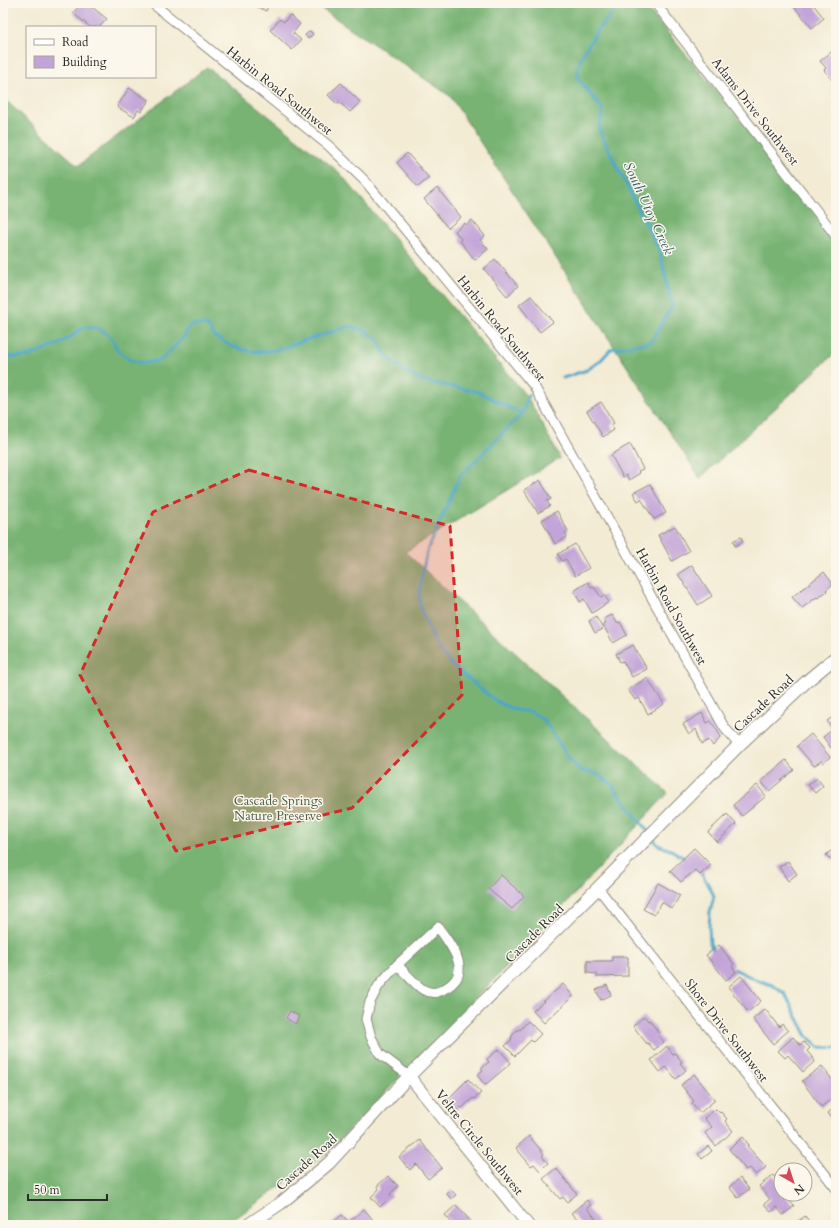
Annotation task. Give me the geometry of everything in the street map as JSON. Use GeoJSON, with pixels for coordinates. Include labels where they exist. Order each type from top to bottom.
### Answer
{"type":"FeatureCollection","features":[{"type":"Feature","properties":{"kind":"main road","name":"Cascade Road"},"geometry":{"type":"LineString","coordinates":[[248,1225],[281,1203],[329,1163],[410,1076],[739,745],[836,657]]}},
{"type":"Feature","properties":{"kind":"street","name":"Harbin Road Southwest"},"geometry":{"type":"LineString","coordinates":[[152,3],[329,146],[365,180],[534,386],[724,727],[739,745]]}},
{"type":"Feature","properties":{"kind":"street","name":"Adams Drive Southwest"},"geometry":{"type":"LineString","coordinates":[[654,3],[836,236]]}},
{"type":"Feature","properties":{"kind":"street","name":"Shore Drive Southwest"},"geometry":{"type":"LineString","coordinates":[[598,888],[836,1188]]}},
{"type":"Feature","properties":{"kind":"street"},"geometry":{"type":"LineString","coordinates":[[397,965],[424,990],[436,993],[448,987],[457,978],[460,966],[453,948],[438,926],[397,965],[379,985],[370,1002],[366,1019],[371,1037],[380,1054],[410,1076]]}},
{"type":"Feature","properties":{"kind":"street","name":"Veltre Circle Southwest"},"geometry":{"type":"LineString","coordinates":[[410,1076],[528,1225]]}},
{"type":"Feature","properties":{"kind":"highlighted area"},"geometry":{"type":"Polygon","coordinates":[[[249,470],[450,526],[462,695],[352,808],[176,851],[80,675],[153,512],[249,470]]]}},
{"type":"Feature","properties":{"kind":"green space"},"geometry":{"type":"Polygon","coordinates":[[[313,3],[643,3],[836,235],[836,352],[700,478],[450,96],[313,3]]]}},
{"type":"Feature","properties":{"kind":"green space","name":"Cascade Springs Nature Preserve"},"geometry":{"type":"Polygon","coordinates":[[[207,67],[339,172],[528,398],[560,458],[405,552],[668,793],[531,941],[328,1152],[226,1225],[3,1225],[3,98],[78,166],[207,67]]]}},
{"type":"Feature","properties":{"kind":"building"},"geometry":{"type":"Polygon","coordinates":[[[82,3],[85,3],[107,19],[100,26],[89,26],[73,13],[82,3]]]}},
{"type":"Feature","properties":{"kind":"building"},"geometry":{"type":"Polygon","coordinates":[[[249,3],[269,3],[266,11],[249,3]]]}},
{"type":"Feature","properties":{"kind":"building"},"geometry":{"type":"Polygon","coordinates":[[[791,3],[812,3],[824,18],[812,28],[791,3]]]}},
{"type":"Feature","properties":{"kind":"building"},"geometry":{"type":"Polygon","coordinates":[[[290,15],[300,24],[293,33],[301,40],[292,50],[270,30],[280,19],[284,22],[290,15]]]}},
{"type":"Feature","properties":{"kind":"building"},"geometry":{"type":"Polygon","coordinates":[[[310,31],[313,34],[308,39],[305,35],[310,31]]]}},
{"type":"Feature","properties":{"kind":"building"},"geometry":{"type":"Polygon","coordinates":[[[834,50],[836,52],[836,79],[833,81],[824,70],[826,68],[820,61],[834,50]]]}},
{"type":"Feature","properties":{"kind":"building"},"geometry":{"type":"Polygon","coordinates":[[[341,83],[360,102],[350,112],[339,102],[337,104],[328,95],[341,83]]]}},
{"type":"Feature","properties":{"kind":"building"},"geometry":{"type":"Polygon","coordinates":[[[129,88],[149,100],[141,112],[138,110],[134,117],[117,107],[129,88]]]}},
{"type":"Feature","properties":{"kind":"building"},"geometry":{"type":"Polygon","coordinates":[[[407,153],[429,178],[418,187],[397,163],[407,153]]]}},
{"type":"Feature","properties":{"kind":"building"},"geometry":{"type":"Polygon","coordinates":[[[437,188],[461,217],[448,228],[424,199],[437,188]]]}},
{"type":"Feature","properties":{"kind":"building"},"geometry":{"type":"Polygon","coordinates":[[[472,220],[485,236],[480,240],[488,249],[475,260],[460,241],[461,239],[455,231],[465,223],[466,225],[472,220]]]}},
{"type":"Feature","properties":{"kind":"building"},"geometry":{"type":"Polygon","coordinates":[[[495,259],[518,286],[507,296],[484,269],[495,259]]]}},
{"type":"Feature","properties":{"kind":"building"},"geometry":{"type":"Polygon","coordinates":[[[531,296],[553,322],[540,332],[519,305],[531,296]]]}},
{"type":"Feature","properties":{"kind":"building"},"geometry":{"type":"Polygon","coordinates":[[[601,402],[614,423],[611,425],[614,430],[603,437],[587,411],[601,402]]]}},
{"type":"Feature","properties":{"kind":"building"},"geometry":{"type":"Polygon","coordinates":[[[630,444],[643,469],[638,471],[640,473],[629,480],[626,475],[623,477],[611,455],[630,444]]]}},
{"type":"Feature","properties":{"kind":"building"},"geometry":{"type":"Polygon","coordinates":[[[540,480],[551,499],[547,501],[550,506],[538,513],[524,490],[540,480]]]}},
{"type":"Feature","properties":{"kind":"building"},"geometry":{"type":"Polygon","coordinates":[[[650,484],[666,513],[654,519],[641,499],[638,501],[633,493],[650,484]]]}},
{"type":"Feature","properties":{"kind":"building"},"geometry":{"type":"Polygon","coordinates":[[[557,511],[568,531],[565,533],[567,537],[555,544],[542,520],[557,511]]]}},
{"type":"Feature","properties":{"kind":"building"},"geometry":{"type":"Polygon","coordinates":[[[675,526],[689,551],[672,561],[658,535],[675,526]]]}},
{"type":"Feature","properties":{"kind":"building"},"geometry":{"type":"Polygon","coordinates":[[[741,537],[743,542],[735,546],[733,541],[741,537]]]}},
{"type":"Feature","properties":{"kind":"building"},"geometry":{"type":"Polygon","coordinates":[[[575,544],[589,568],[575,576],[566,559],[562,561],[558,554],[575,544]]]}},
{"type":"Feature","properties":{"kind":"building"},"geometry":{"type":"Polygon","coordinates":[[[692,565],[712,596],[698,605],[678,574],[692,565]]]}},
{"type":"Feature","properties":{"kind":"building"},"geometry":{"type":"Polygon","coordinates":[[[824,572],[833,584],[818,598],[817,597],[802,608],[792,597],[824,572]]]}},
{"type":"Feature","properties":{"kind":"building"},"geometry":{"type":"Polygon","coordinates":[[[588,582],[592,588],[594,587],[601,597],[604,595],[609,602],[592,613],[584,599],[580,602],[574,591],[588,582]]]}},
{"type":"Feature","properties":{"kind":"building"},"geometry":{"type":"Polygon","coordinates":[[[612,615],[617,623],[620,622],[627,635],[613,643],[603,625],[606,624],[604,619],[612,615]]]}},
{"type":"Feature","properties":{"kind":"building"},"geometry":{"type":"Polygon","coordinates":[[[596,617],[603,629],[595,633],[589,621],[596,617]]]}},
{"type":"Feature","properties":{"kind":"building"},"geometry":{"type":"Polygon","coordinates":[[[633,645],[647,669],[632,677],[623,661],[620,662],[616,654],[633,645]]]}},
{"type":"Feature","properties":{"kind":"building"},"geometry":{"type":"Polygon","coordinates":[[[647,678],[664,704],[648,714],[639,698],[635,700],[628,690],[647,678]]]}},
{"type":"Feature","properties":{"kind":"building"},"geometry":{"type":"Polygon","coordinates":[[[702,713],[707,723],[711,721],[721,737],[713,746],[709,740],[702,744],[696,729],[689,734],[683,724],[702,713]]]}},
{"type":"Feature","properties":{"kind":"building"},"geometry":{"type":"Polygon","coordinates":[[[836,715],[836,744],[831,748],[823,737],[833,729],[827,721],[836,715]]]}},
{"type":"Feature","properties":{"kind":"building"},"geometry":{"type":"Polygon","coordinates":[[[811,734],[830,757],[823,763],[821,761],[814,766],[797,746],[811,734]]]}},
{"type":"Feature","properties":{"kind":"building"},"geometry":{"type":"Polygon","coordinates":[[[786,760],[794,770],[769,791],[761,781],[786,760]]]}},
{"type":"Feature","properties":{"kind":"building"},"geometry":{"type":"Polygon","coordinates":[[[817,778],[823,786],[815,793],[808,785],[817,778]]]}},
{"type":"Feature","properties":{"kind":"building"},"geometry":{"type":"Polygon","coordinates":[[[757,785],[766,796],[742,816],[733,805],[757,785]]]}},
{"type":"Feature","properties":{"kind":"building"},"geometry":{"type":"Polygon","coordinates":[[[727,814],[736,824],[717,842],[708,832],[727,814]]]}},
{"type":"Feature","properties":{"kind":"building"},"geometry":{"type":"Polygon","coordinates":[[[694,848],[711,865],[700,875],[695,870],[681,882],[670,871],[694,848]]]}},
{"type":"Feature","properties":{"kind":"building"},"geometry":{"type":"Polygon","coordinates":[[[831,851],[836,856],[832,861],[826,855],[831,851]]]}},
{"type":"Feature","properties":{"kind":"building"},"geometry":{"type":"Polygon","coordinates":[[[788,861],[797,874],[788,881],[779,867],[788,861]]]}},
{"type":"Feature","properties":{"kind":"building"},"geometry":{"type":"Polygon","coordinates":[[[501,875],[524,896],[512,909],[488,889],[501,875]]]}},
{"type":"Feature","properties":{"kind":"building"},"geometry":{"type":"Polygon","coordinates":[[[658,883],[680,895],[672,909],[662,902],[654,915],[643,909],[658,883]]]}},
{"type":"Feature","properties":{"kind":"building"},"geometry":{"type":"Polygon","coordinates":[[[719,945],[734,964],[732,966],[736,972],[726,980],[706,955],[719,945]]]}},
{"type":"Feature","properties":{"kind":"building"},"geometry":{"type":"Polygon","coordinates":[[[612,957],[628,957],[628,976],[597,977],[597,974],[587,973],[587,961],[612,961],[612,957]]]}},
{"type":"Feature","properties":{"kind":"building"},"geometry":{"type":"Polygon","coordinates":[[[741,976],[761,1001],[748,1012],[728,987],[741,976]]]}},
{"type":"Feature","properties":{"kind":"building"},"geometry":{"type":"Polygon","coordinates":[[[563,984],[573,996],[544,1023],[533,1011],[563,984]]]}},
{"type":"Feature","properties":{"kind":"building"},"geometry":{"type":"Polygon","coordinates":[[[607,985],[611,995],[601,1000],[596,990],[607,985]]]}},
{"type":"Feature","properties":{"kind":"building"},"geometry":{"type":"Polygon","coordinates":[[[765,1009],[779,1027],[782,1024],[788,1031],[773,1044],[753,1019],[765,1009]]]}},
{"type":"Feature","properties":{"kind":"building"},"geometry":{"type":"Polygon","coordinates":[[[290,1011],[299,1016],[295,1024],[286,1018],[290,1011]]]}},
{"type":"Feature","properties":{"kind":"building"},"geometry":{"type":"Polygon","coordinates":[[[644,1016],[657,1030],[658,1035],[664,1042],[654,1050],[648,1043],[647,1044],[633,1026],[644,1016]]]}},
{"type":"Feature","properties":{"kind":"building"},"geometry":{"type":"Polygon","coordinates":[[[528,1021],[541,1034],[533,1042],[531,1040],[515,1056],[505,1046],[512,1039],[513,1034],[519,1029],[520,1030],[528,1021]]]}},
{"type":"Feature","properties":{"kind":"building"},"geometry":{"type":"Polygon","coordinates":[[[793,1037],[800,1045],[804,1042],[810,1048],[807,1051],[815,1061],[803,1072],[788,1055],[785,1058],[778,1051],[793,1037]]]}},
{"type":"Feature","properties":{"kind":"building"},"geometry":{"type":"Polygon","coordinates":[[[667,1046],[673,1054],[675,1053],[682,1062],[680,1063],[686,1070],[676,1079],[666,1067],[660,1072],[651,1060],[667,1046]]]}},
{"type":"Feature","properties":{"kind":"building"},"geometry":{"type":"Polygon","coordinates":[[[499,1049],[511,1063],[485,1085],[477,1075],[483,1070],[481,1068],[489,1062],[487,1059],[499,1049]]]}},
{"type":"Feature","properties":{"kind":"building"},"geometry":{"type":"Polygon","coordinates":[[[822,1066],[836,1085],[836,1096],[821,1107],[802,1081],[822,1066]]]}},
{"type":"Feature","properties":{"kind":"building"},"geometry":{"type":"Polygon","coordinates":[[[694,1074],[715,1100],[700,1113],[692,1103],[694,1101],[681,1085],[694,1074]]]}},
{"type":"Feature","properties":{"kind":"building"},"geometry":{"type":"Polygon","coordinates":[[[468,1079],[481,1093],[456,1111],[446,1101],[468,1079]]]}},
{"type":"Feature","properties":{"kind":"building"},"geometry":{"type":"Polygon","coordinates":[[[836,1106],[836,1124],[828,1113],[836,1106]]]}},
{"type":"Feature","properties":{"kind":"building"},"geometry":{"type":"Polygon","coordinates":[[[716,1109],[727,1119],[725,1121],[733,1131],[716,1146],[705,1133],[712,1127],[704,1118],[716,1109]]]}},
{"type":"Feature","properties":{"kind":"building"},"geometry":{"type":"Polygon","coordinates":[[[529,1136],[544,1154],[542,1156],[548,1163],[540,1171],[534,1164],[531,1166],[516,1148],[529,1136]]]}},
{"type":"Feature","properties":{"kind":"building"},"geometry":{"type":"Polygon","coordinates":[[[743,1137],[749,1145],[747,1146],[766,1167],[756,1175],[750,1168],[746,1170],[729,1149],[743,1137]]]}},
{"type":"Feature","properties":{"kind":"building"},"geometry":{"type":"Polygon","coordinates":[[[420,1140],[442,1168],[428,1179],[416,1164],[410,1170],[399,1157],[420,1140]]]}},
{"type":"Feature","properties":{"kind":"building"},"geometry":{"type":"Polygon","coordinates":[[[708,1146],[712,1151],[702,1159],[698,1154],[708,1146]]]}},
{"type":"Feature","properties":{"kind":"building"},"geometry":{"type":"Polygon","coordinates":[[[556,1168],[577,1194],[567,1202],[563,1197],[560,1199],[543,1179],[556,1168]]]}},
{"type":"Feature","properties":{"kind":"building"},"geometry":{"type":"Polygon","coordinates":[[[773,1175],[773,1202],[791,1202],[794,1206],[783,1215],[777,1207],[771,1212],[764,1204],[770,1199],[759,1186],[773,1175]]]}},
{"type":"Feature","properties":{"kind":"building"},"geometry":{"type":"Polygon","coordinates":[[[388,1176],[398,1186],[380,1207],[371,1197],[379,1189],[377,1186],[388,1176]]]}},
{"type":"Feature","properties":{"kind":"building"},"geometry":{"type":"Polygon","coordinates":[[[740,1178],[749,1189],[738,1198],[729,1187],[740,1178]]]}},
{"type":"Feature","properties":{"kind":"building"},"geometry":{"type":"Polygon","coordinates":[[[451,1190],[456,1195],[451,1199],[447,1194],[451,1190]]]}},
{"type":"Feature","properties":{"kind":"building"},"geometry":{"type":"Polygon","coordinates":[[[587,1200],[591,1205],[587,1208],[600,1225],[582,1225],[571,1213],[587,1200]]]}},
{"type":"Feature","properties":{"kind":"building"},"geometry":{"type":"Polygon","coordinates":[[[456,1205],[474,1225],[454,1225],[445,1215],[456,1205]]]}},
{"type":"Feature","properties":{"kind":"building"},"geometry":{"type":"Polygon","coordinates":[[[364,1209],[374,1221],[370,1225],[330,1225],[342,1215],[349,1222],[364,1209]]]}},
{"type":"Feature","properties":{"kind":"building"},"geometry":{"type":"Polygon","coordinates":[[[805,1216],[812,1225],[794,1225],[805,1216]]]}},
{"type":"Feature","properties":{"kind":"waterway","name":"South Utoy Creek"},"geometry":{"type":"LineString","coordinates":[[563,378],[587,370],[600,361],[611,349],[651,342],[672,306],[660,252],[599,130],[603,110],[578,79],[578,66],[584,52],[600,27],[615,10],[616,3]]}},
{"type":"Feature","properties":{"kind":"waterway","name":"South Utoy Creek"},"geometry":{"type":"LineString","coordinates":[[3,354],[12,357],[28,356],[43,351],[71,337],[83,327],[98,328],[111,337],[118,351],[130,360],[145,363],[161,360],[183,338],[191,325],[207,325],[215,337],[229,345],[244,350],[260,352],[275,350],[350,326],[366,331],[378,340],[385,354],[396,365],[409,374],[423,381],[479,392],[522,414]]}},
{"type":"Feature","properties":{"kind":"waterway"},"geometry":{"type":"LineString","coordinates":[[529,395],[522,414],[460,476],[428,549],[419,595],[421,610],[433,639],[452,665],[501,704],[516,710],[531,712],[544,720],[570,760],[582,771],[597,774],[610,783],[649,833]]}},
{"type":"Feature","properties":{"kind":"waterway"},"geometry":{"type":"LineString","coordinates":[[652,837],[658,845],[673,851],[687,860]]}},
{"type":"Feature","properties":{"kind":"waterway"},"geometry":{"type":"LineString","coordinates":[[700,872],[714,896],[710,912],[709,927],[710,943],[714,953]]}},
{"type":"Feature","properties":{"kind":"waterway"},"geometry":{"type":"LineString","coordinates":[[732,968],[757,980],[772,985],[785,994],[807,1036],[819,1047],[836,1048]]}}]}
